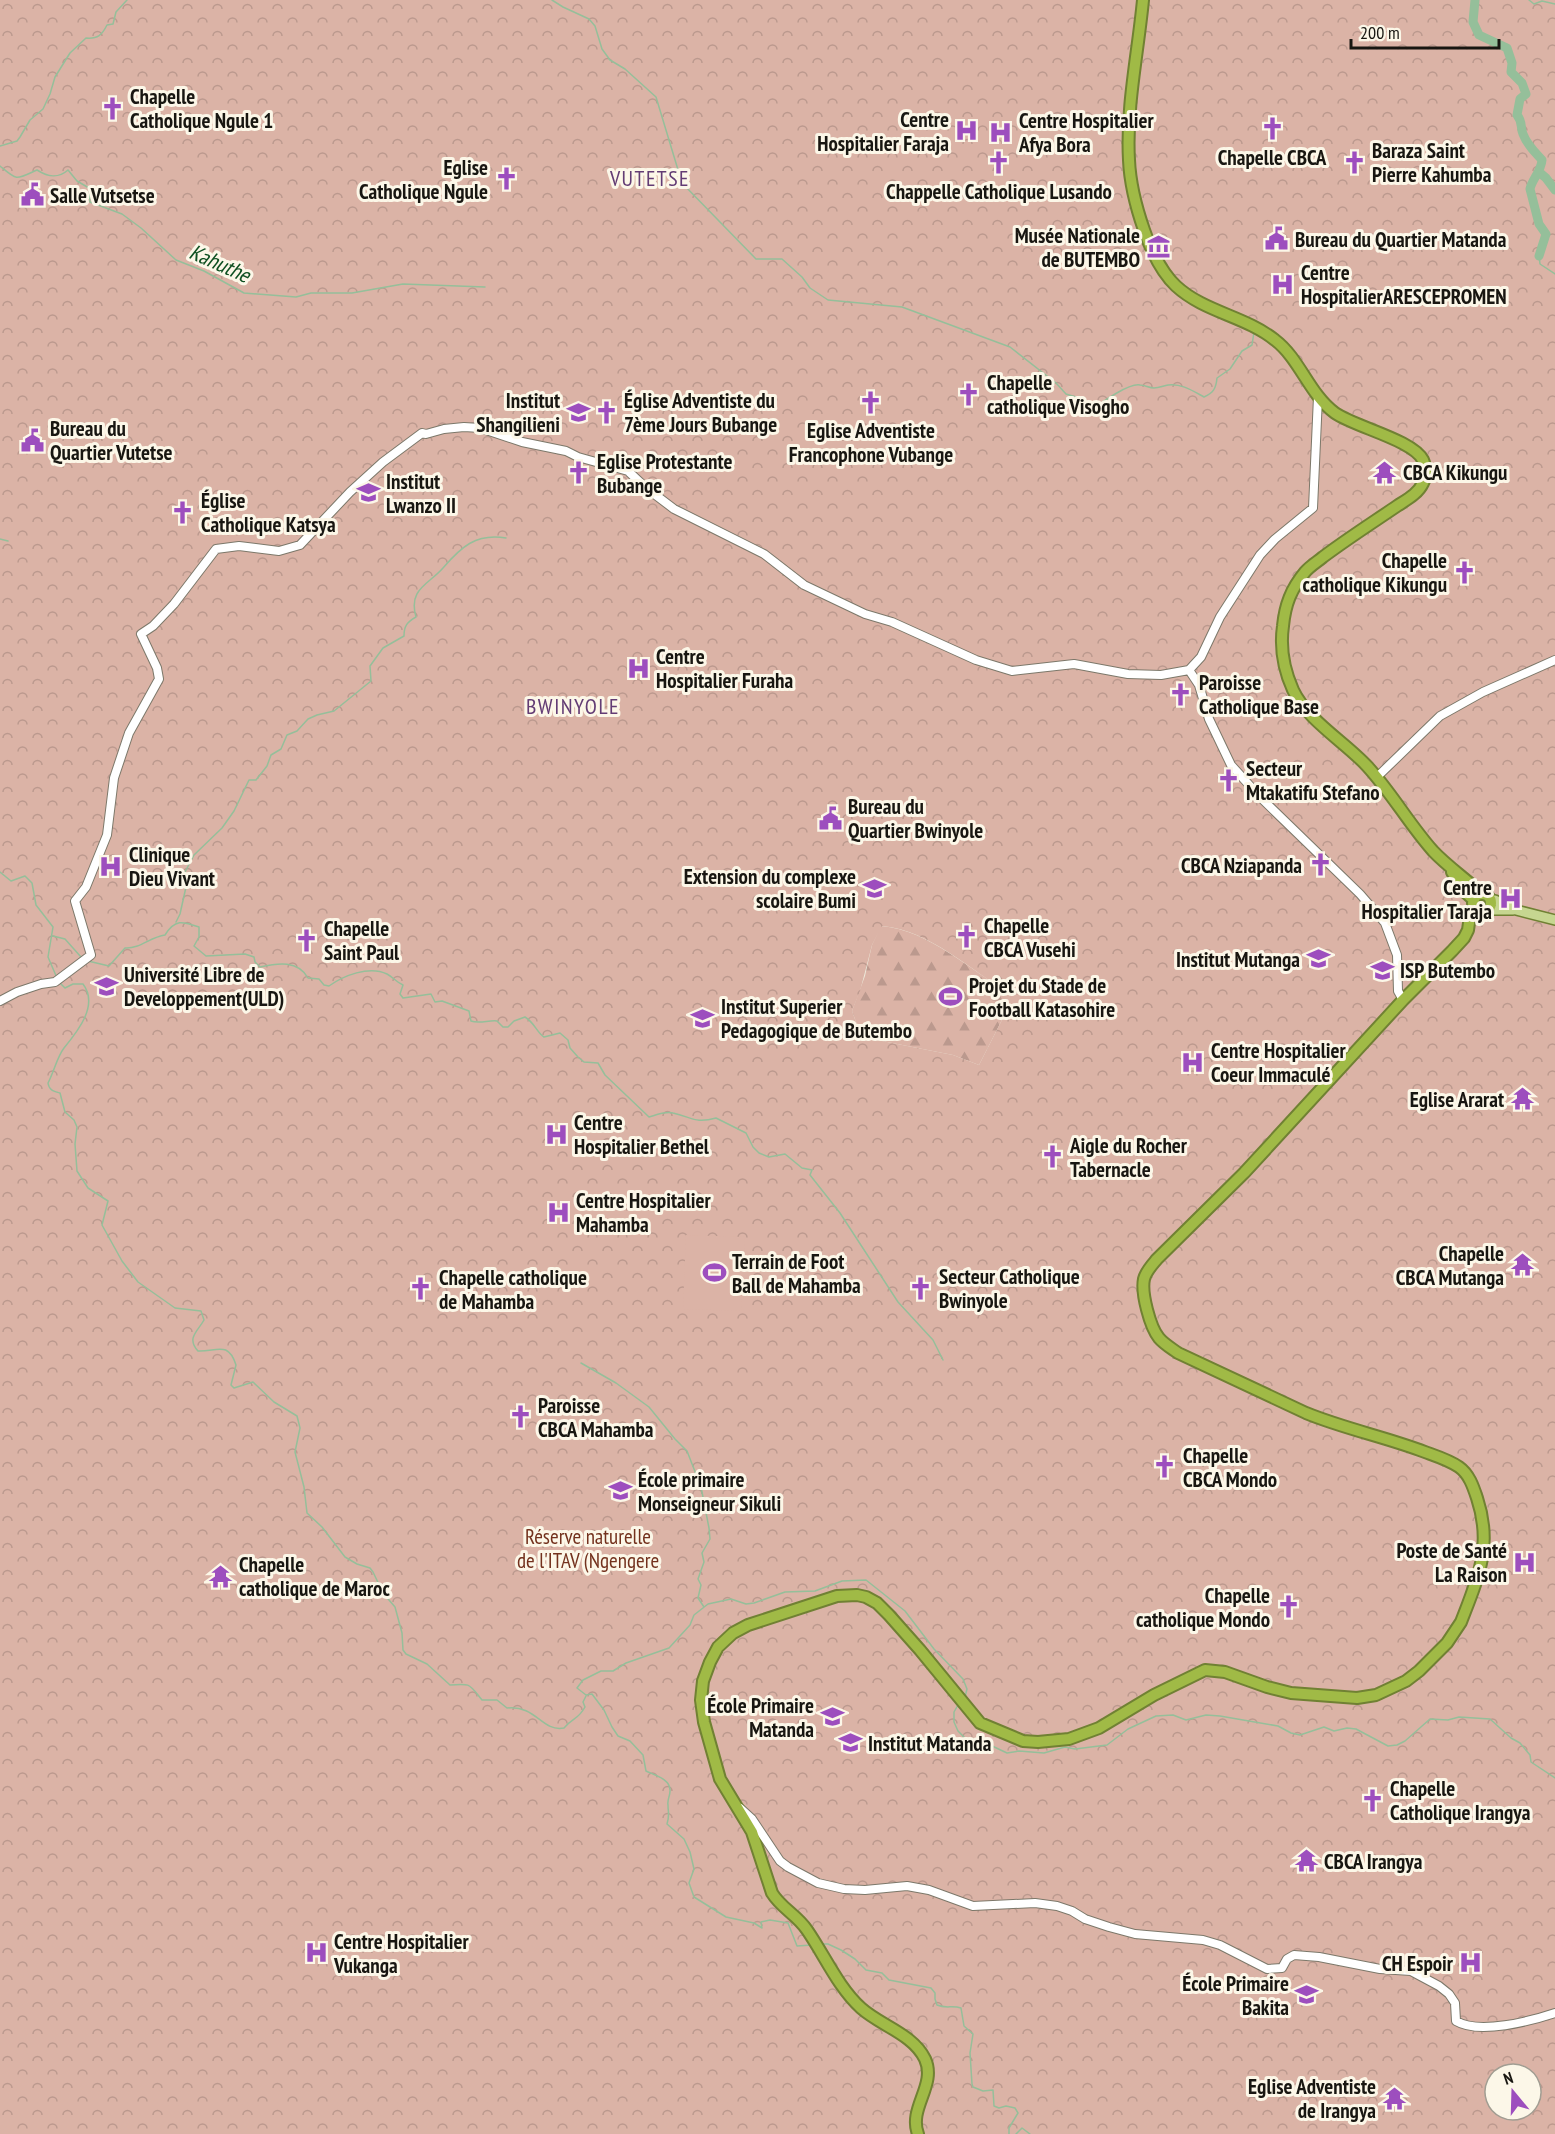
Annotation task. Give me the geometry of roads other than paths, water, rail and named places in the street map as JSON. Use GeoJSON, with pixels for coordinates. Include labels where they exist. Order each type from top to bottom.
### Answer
{"type":"FeatureCollection","features":[{"type":"Feature","properties":{"kind":"highway"},"geometry":{"type":"LineString","coordinates":[[918,2134],[915,2126],[916,2113],[927,2085],[928,2070],[925,2058],[914,2043],[886,2027],[861,2008],[846,1992],[799,1920],[777,1902],[752,1832],[720,1779],[704,1722],[701,1700],[703,1681],[718,1647],[734,1633],[748,1625],[837,1596],[866,1597],[878,1604],[889,1615],[980,1723],[1023,1741],[1069,1739],[1099,1728],[1154,1695],[1205,1670],[1225,1672],[1282,1692],[1366,1697],[1388,1690],[1406,1681],[1436,1656],[1456,1632],[1481,1566],[1485,1541],[1479,1502],[1466,1473],[1452,1463],[1400,1442],[1306,1413],[1178,1353],[1168,1347],[1156,1333],[1147,1309],[1143,1289],[1147,1271],[1244,1173],[1403,1000],[1452,951],[1468,930],[1478,923],[1482,904],[1460,885],[1448,864],[1426,843],[1377,777],[1297,698],[1286,671],[1281,639],[1287,598],[1306,570],[1413,495],[1424,481],[1424,462],[1415,451],[1395,440],[1344,419],[1318,397],[1279,343],[1258,329],[1190,297],[1168,278],[1153,255],[1137,210],[1129,160],[1129,122],[1143,0]]}},
{"type":"Feature","properties":{"kind":"main road"},"geometry":{"type":"LineString","coordinates":[[1482,904],[1495,900],[1516,910],[1555,920]]}},
{"type":"Feature","properties":{"kind":"street"},"geometry":{"type":"LineString","coordinates":[[0,1001],[17,992],[58,980],[91,955],[75,901],[86,886],[107,835],[114,778],[129,733],[159,679],[157,668],[141,634],[153,626],[174,604],[216,549],[239,546],[279,551],[300,546],[350,492],[383,462],[422,433],[426,435],[444,429],[464,427],[480,428],[522,442],[566,451],[578,457],[628,471],[674,509],[764,554],[804,585],[865,614],[892,622],[976,660],[1012,671],[1074,664],[1128,674],[1161,675],[1189,670],[1201,657],[1224,610],[1260,555],[1313,508],[1318,397]]}},
{"type":"Feature","properties":{"kind":"street"},"geometry":{"type":"LineString","coordinates":[[1377,777],[1440,716],[1483,692],[1555,660]]}},
{"type":"Feature","properties":{"kind":"street"},"geometry":{"type":"LineString","coordinates":[[1189,670],[1199,685],[1209,719],[1231,765],[1385,922],[1397,955],[1398,991],[1403,1000]]}},
{"type":"Feature","properties":{"kind":"street"},"geometry":{"type":"LineString","coordinates":[[736,1807],[752,1819],[768,1841],[772,1851],[788,1867],[818,1882],[844,1889],[865,1890],[907,1886],[929,1890],[973,1906],[1035,1904],[1057,1906],[1085,1919],[1135,1934],[1203,1940],[1220,1945],[1267,1969],[1282,1968],[1287,1959],[1294,1955],[1319,1957],[1380,1969],[1411,1971],[1449,1994],[1455,2003],[1456,2021],[1474,2027],[1502,2025],[1555,2013]]}},
{"type":"Feature","properties":{"kind":"waterway"},"geometry":{"type":"LineString","coordinates":[[0,146],[17,141],[30,120],[43,109],[55,77],[70,53],[86,38],[97,37],[107,25],[113,24],[116,12],[127,0]]}},
{"type":"Feature","properties":{"kind":"waterway"},"geometry":{"type":"LineString","coordinates":[[552,0],[589,19],[595,26],[602,49],[610,60],[625,69],[656,97],[682,183],[756,259],[782,259],[802,277],[810,288],[828,300],[902,307],[1010,347],[1056,383],[1066,394],[1079,398],[1086,405],[1095,409],[1116,393],[1135,385],[1154,388],[1178,385],[1204,397],[1213,390],[1217,378],[1230,369],[1242,351],[1252,345],[1254,332]]}},
{"type":"Feature","properties":{"kind":"waterway"},"geometry":{"type":"LineString","coordinates":[[1475,0],[1473,22],[1479,35],[1507,48],[1512,63],[1511,72],[1522,83],[1526,94],[1520,99],[1517,115],[1527,142],[1542,160],[1530,189],[1539,224],[1546,234],[1539,256]]}},
{"type":"Feature","properties":{"kind":"waterway"},"geometry":{"type":"LineString","coordinates":[[1529,0],[1534,4],[1542,1],[1555,4]]}},
{"type":"Feature","properties":{"kind":"waterway","name":"Kahuthe"},"geometry":{"type":"LineString","coordinates":[[0,166],[17,177],[37,170],[53,176],[68,170],[77,181],[89,188],[90,202],[122,214],[176,260],[204,271],[244,293],[296,297],[311,293],[352,293],[403,284],[485,287]]}},
{"type":"Feature","properties":{"kind":"waterway"},"geometry":{"type":"LineString","coordinates":[[1539,172],[1555,190]]}},
{"type":"Feature","properties":{"kind":"waterway"},"geometry":{"type":"LineString","coordinates":[[1539,256],[1540,264],[1555,274]]}},
{"type":"Feature","properties":{"kind":"waterway"},"geometry":{"type":"LineString","coordinates":[[176,922],[186,887],[185,872],[194,855],[222,828],[234,811],[249,780],[256,780],[267,766],[271,755],[281,749],[287,735],[297,731],[308,719],[334,711],[371,681],[370,666],[383,648],[404,636],[407,625],[416,617],[415,600],[421,588],[456,554],[478,540],[506,538]]}},
{"type":"Feature","properties":{"kind":"waterway"},"geometry":{"type":"LineString","coordinates":[[0,539],[8,541]]}},
{"type":"Feature","properties":{"kind":"waterway"},"geometry":{"type":"LineString","coordinates":[[0,872],[11,881],[25,876],[32,883],[36,905],[53,927],[48,957],[57,978]]}},
{"type":"Feature","properties":{"kind":"waterway"},"geometry":{"type":"LineString","coordinates":[[88,961],[109,966],[125,948],[135,947],[165,935],[172,926],[183,923],[199,927],[199,937],[194,946],[206,956],[245,954],[254,957],[260,967],[287,964],[299,968],[308,978],[319,979],[324,985],[329,986],[356,973],[380,972],[389,975],[403,985],[400,994],[403,998],[431,994],[435,1002],[442,1001],[469,1011],[471,1021],[497,1021],[503,1027],[508,1027],[514,1021],[525,1017],[544,1037],[560,1033],[568,1040],[570,1048],[578,1057],[584,1062],[598,1063],[605,1075],[649,1117],[670,1113],[698,1120],[716,1118],[746,1133],[759,1153],[769,1157],[785,1154],[802,1168],[812,1170],[810,1175],[840,1213],[898,1302],[933,1340],[943,1360]]}},
{"type":"Feature","properties":{"kind":"waterway"},"geometry":{"type":"LineString","coordinates":[[53,936],[65,939],[81,957]]}},
{"type":"Feature","properties":{"kind":"waterway"},"geometry":{"type":"LineString","coordinates":[[59,982],[65,988],[73,984],[83,984],[89,1000],[85,1018],[62,1052],[48,1083],[52,1090],[60,1093],[65,1112],[74,1120],[77,1127],[75,1144],[77,1171],[88,1188],[108,1201],[102,1225],[122,1261],[138,1282],[175,1308],[201,1311],[204,1320],[194,1335],[193,1342],[198,1351],[221,1349],[229,1352],[236,1365],[231,1385],[234,1388],[253,1382],[274,1402],[297,1416],[300,1428],[295,1452],[304,1487],[307,1513],[322,1527],[345,1557],[370,1568],[373,1572],[383,1593],[395,1607],[402,1633],[403,1650],[406,1654],[427,1664],[450,1685],[469,1686],[482,1700],[497,1700],[507,1708],[525,1710],[556,1728],[564,1728],[580,1714],[585,1707],[583,1702],[586,1696]]}},
{"type":"Feature","properties":{"kind":"waterway"},"geometry":{"type":"LineString","coordinates":[[581,1363],[616,1383],[649,1407],[687,1451],[701,1487],[709,1528],[710,1539],[702,1553],[704,1562],[698,1579],[701,1585],[698,1598],[704,1607]]}},
{"type":"Feature","properties":{"kind":"waterway"},"geometry":{"type":"LineString","coordinates":[[812,1945],[797,1946],[788,1923],[770,1920],[761,1922],[762,1928],[754,1923],[726,1917],[694,1897],[689,1883],[694,1869],[690,1852],[684,1839],[667,1824],[670,1791],[668,1783],[646,1771],[643,1755],[630,1741],[618,1736],[592,1694],[586,1695],[577,1688],[583,1680],[601,1671],[613,1671],[626,1663],[669,1648],[690,1625],[694,1615],[708,1604],[731,1599],[746,1604],[754,1603],[785,1592],[815,1591],[842,1581],[866,1580],[905,1611],[934,1649],[963,1679],[967,1689],[965,1697]]}},
{"type":"Feature","properties":{"kind":"waterway"},"geometry":{"type":"LineString","coordinates":[[958,1705],[954,1712],[954,1722],[958,1731],[965,1738],[990,1745],[1007,1753],[1019,1751],[1044,1753],[1065,1747],[1075,1749],[1107,1745],[1128,1729],[1156,1716],[1173,1715],[1186,1720],[1206,1715],[1220,1716],[1278,1726],[1300,1735],[1324,1727],[1334,1731],[1347,1728],[1356,1729],[1388,1746],[1405,1741],[1430,1719],[1448,1720],[1459,1717],[1490,1719],[1520,1743],[1530,1755],[1531,1762],[1555,1778]]}},
{"type":"Feature","properties":{"kind":"waterway"},"geometry":{"type":"LineString","coordinates":[[822,1944],[828,1944],[841,1950],[866,1970],[882,1973],[889,1980],[931,1988],[935,1993],[937,2005],[961,2008],[964,2026],[973,2034],[970,2053],[973,2087],[983,2091],[993,2090],[994,2106],[1015,2108],[1018,2113],[1009,2128],[1009,2134]]}},
{"type":"Feature","properties":{"kind":"waterway"},"geometry":{"type":"LineString","coordinates":[[1016,2134],[1022,2128],[1030,2134]]}},
{"type":"Feature","properties":{"kind":"place","name":"Chapelle Catholique Ngule 1"},"geometry":{"type":"Point","coordinates":[112,108]}},
{"type":"Feature","properties":{"kind":"place","name":"Chapelle CBCA"},"geometry":{"type":"Point","coordinates":[1272,129]}},
{"type":"Feature","properties":{"kind":"place","name":"Centre Hospitalier Faraja"},"geometry":{"type":"Point","coordinates":[967,131]}},
{"type":"Feature","properties":{"kind":"place","name":"Centre Hospitalier Afya Bora"},"geometry":{"type":"Point","coordinates":[1001,132]}},
{"type":"Feature","properties":{"kind":"place","name":"Baraza Saint Pierre Kahumba"},"geometry":{"type":"Point","coordinates":[1354,162]}},
{"type":"Feature","properties":{"kind":"place","name":"Chappelle Catholique Lusando"},"geometry":{"type":"Point","coordinates":[999,163]}},
{"type":"Feature","properties":{"kind":"place","name":"Eglise Catholique Ngule"},"geometry":{"type":"Point","coordinates":[506,179]}},
{"type":"Feature","properties":{"kind":"place","name":"Salle Vutsetse"},"geometry":{"type":"Point","coordinates":[32,195]}},
{"type":"Feature","properties":{"kind":"place","name":"Bureau du Quartier Matanda"},"geometry":{"type":"Point","coordinates":[1277,239]}},
{"type":"Feature","properties":{"kind":"place","name":"Musée Nationale de BUTEMBO"},"geometry":{"type":"Point","coordinates":[1158,247]}},
{"type":"Feature","properties":{"kind":"place","name":"Centre HospitalierARESCEPROMEN"},"geometry":{"type":"Point","coordinates":[1283,284]}},
{"type":"Feature","properties":{"kind":"place","name":"Chapelle catholique Visogho"},"geometry":{"type":"Point","coordinates":[969,394]}},
{"type":"Feature","properties":{"kind":"place","name":"Eglise Adventiste Francophone Vubange"},"geometry":{"type":"Point","coordinates":[871,402]}},
{"type":"Feature","properties":{"kind":"place","name":"Institut Shangilieni"},"geometry":{"type":"Point","coordinates":[578,412]}},
{"type":"Feature","properties":{"kind":"place","name":"Église Adventiste du 7ème Jours Bubange"},"geometry":{"type":"Point","coordinates":[606,412]}},
{"type":"Feature","properties":{"kind":"place","name":"Bureau du Quartier Vutetse"},"geometry":{"type":"Point","coordinates":[32,440]}},
{"type":"Feature","properties":{"kind":"place","name":"CBCA Kikungu"},"geometry":{"type":"Point","coordinates":[1385,472]}},
{"type":"Feature","properties":{"kind":"place","name":"Eglise Protestante Bubange"},"geometry":{"type":"Point","coordinates":[579,473]}},
{"type":"Feature","properties":{"kind":"place","name":"Institut Lwanzo II"},"geometry":{"type":"Point","coordinates":[368,493]}},
{"type":"Feature","properties":{"kind":"place","name":"Église Catholique Katsya"},"geometry":{"type":"Point","coordinates":[183,512]}},
{"type":"Feature","properties":{"kind":"place","name":"Chapelle catholique Kikungu"},"geometry":{"type":"Point","coordinates":[1465,572]}},
{"type":"Feature","properties":{"kind":"place","name":"Centre Hospitalier Furaha"},"geometry":{"type":"Point","coordinates":[638,668]}},
{"type":"Feature","properties":{"kind":"place","name":"Paroisse Catholique Base"},"geometry":{"type":"Point","coordinates":[1181,694]}},
{"type":"Feature","properties":{"kind":"place","name":"Secteur Mtakatifu Stefano"},"geometry":{"type":"Point","coordinates":[1228,780]}},
{"type":"Feature","properties":{"kind":"place","name":"Bureau du Quartier Bwinyole"},"geometry":{"type":"Point","coordinates":[830,818]}},
{"type":"Feature","properties":{"kind":"place","name":"CBCA Nziapanda"},"geometry":{"type":"Point","coordinates":[1320,865]}},
{"type":"Feature","properties":{"kind":"place","name":"Clinique Dieu Vivant"},"geometry":{"type":"Point","coordinates":[111,866]}},
{"type":"Feature","properties":{"kind":"place","name":"Extension du complexe scolaire Bumi"},"geometry":{"type":"Point","coordinates":[874,888]}},
{"type":"Feature","properties":{"kind":"place","name":"Centre Hospitalier Taraja"},"geometry":{"type":"Point","coordinates":[1510,899]}},
{"type":"Feature","properties":{"kind":"place","name":"Chapelle CBCA Vusehi"},"geometry":{"type":"Point","coordinates":[966,937]}},
{"type":"Feature","properties":{"kind":"place","name":"Chapelle Saint Paul"},"geometry":{"type":"Point","coordinates":[306,940]}},
{"type":"Feature","properties":{"kind":"place","name":"Institut Mutanga"},"geometry":{"type":"Point","coordinates":[1318,959]}},
{"type":"Feature","properties":{"kind":"place","name":"ISP Butembo"},"geometry":{"type":"Point","coordinates":[1382,970]}},
{"type":"Feature","properties":{"kind":"place","name":"Université Libre de Developpement(ULD)"},"geometry":{"type":"Point","coordinates":[106,986]}},
{"type":"Feature","properties":{"kind":"place","name":"Projet du Stade de Football Katasohire"},"geometry":{"type":"Point","coordinates":[951,997]}},
{"type":"Feature","properties":{"kind":"place","name":"Institut Superier Pedagogique de Butembo"},"geometry":{"type":"Point","coordinates":[703,1018]}},
{"type":"Feature","properties":{"kind":"place","name":"Centre Hospitalier Coeur Immaculé"},"geometry":{"type":"Point","coordinates":[1193,1062]}},
{"type":"Feature","properties":{"kind":"place","name":"Eglise Ararat"},"geometry":{"type":"Point","coordinates":[1522,1099]}},
{"type":"Feature","properties":{"kind":"place","name":"Centre Hospitalier Bethel"},"geometry":{"type":"Point","coordinates":[556,1134]}},
{"type":"Feature","properties":{"kind":"place","name":"Aigle du Rocher Tabernacle"},"geometry":{"type":"Point","coordinates":[1052,1157]}},
{"type":"Feature","properties":{"kind":"place","name":"Centre Hospitalier Mahamba"},"geometry":{"type":"Point","coordinates":[558,1212]}},
{"type":"Feature","properties":{"kind":"place","name":"Chapelle CBCA Mutanga"},"geometry":{"type":"Point","coordinates":[1522,1265]}},
{"type":"Feature","properties":{"kind":"place","name":"Terrain de Foot Ball de Mahamba"},"geometry":{"type":"Point","coordinates":[714,1273]}},
{"type":"Feature","properties":{"kind":"place","name":"Secteur Catholique Bwinyole"},"geometry":{"type":"Point","coordinates":[921,1288]}},
{"type":"Feature","properties":{"kind":"place","name":"Chapelle catholique de Mahamba"},"geometry":{"type":"Point","coordinates":[421,1289]}},
{"type":"Feature","properties":{"kind":"place","name":"Paroisse CBCA Mahamba"},"geometry":{"type":"Point","coordinates":[520,1417]}},
{"type":"Feature","properties":{"kind":"place","name":"Chapelle CBCA Mondo"},"geometry":{"type":"Point","coordinates":[1165,1467]}},
{"type":"Feature","properties":{"kind":"place","name":"École primaire Monseigneur Sikuli"},"geometry":{"type":"Point","coordinates":[620,1491]}},
{"type":"Feature","properties":{"kind":"place","name":"Poste de Santé La Raison"},"geometry":{"type":"Point","coordinates":[1525,1562]}},
{"type":"Feature","properties":{"kind":"place","name":"Chapelle catholique de Maroc"},"geometry":{"type":"Point","coordinates":[221,1576]}},
{"type":"Feature","properties":{"kind":"place","name":"Chapelle catholique Mondo"},"geometry":{"type":"Point","coordinates":[1288,1607]}},
{"type":"Feature","properties":{"kind":"place","name":"École Primaire Matanda"},"geometry":{"type":"Point","coordinates":[832,1717]}},
{"type":"Feature","properties":{"kind":"place","name":"Institut Matanda"},"geometry":{"type":"Point","coordinates":[850,1743]}},
{"type":"Feature","properties":{"kind":"place","name":"Chapelle Catholique Irangya"},"geometry":{"type":"Point","coordinates":[1372,1800]}},
{"type":"Feature","properties":{"kind":"place","name":"CBCA Irangya"},"geometry":{"type":"Point","coordinates":[1306,1861]}},
{"type":"Feature","properties":{"kind":"place","name":"Centre Hospitalier Vukanga"},"geometry":{"type":"Point","coordinates":[316,1953]}},
{"type":"Feature","properties":{"kind":"place","name":"CH Espoir"},"geometry":{"type":"Point","coordinates":[1471,1963]}},
{"type":"Feature","properties":{"kind":"place","name":"École Primaire Bakita"},"geometry":{"type":"Point","coordinates":[1307,1995]}},
{"type":"Feature","properties":{"kind":"place","name":"Eglise Adventiste de Irangya"},"geometry":{"type":"Point","coordinates":[1394,2098]}},
{"type":"Feature","properties":{"kind":"district","name":"VUTETSE"},"geometry":{"type":"Point","coordinates":[650,178]}},
{"type":"Feature","properties":{"kind":"district","name":"BWINYOLE"},"geometry":{"type":"Point","coordinates":[573,706]}},
{"type":"Feature","properties":{"kind":"park label","name":"Réserve naturelle de l'ITAV (Ngengere"},"geometry":{"type":"Point","coordinates":[588,1548]}}]}
